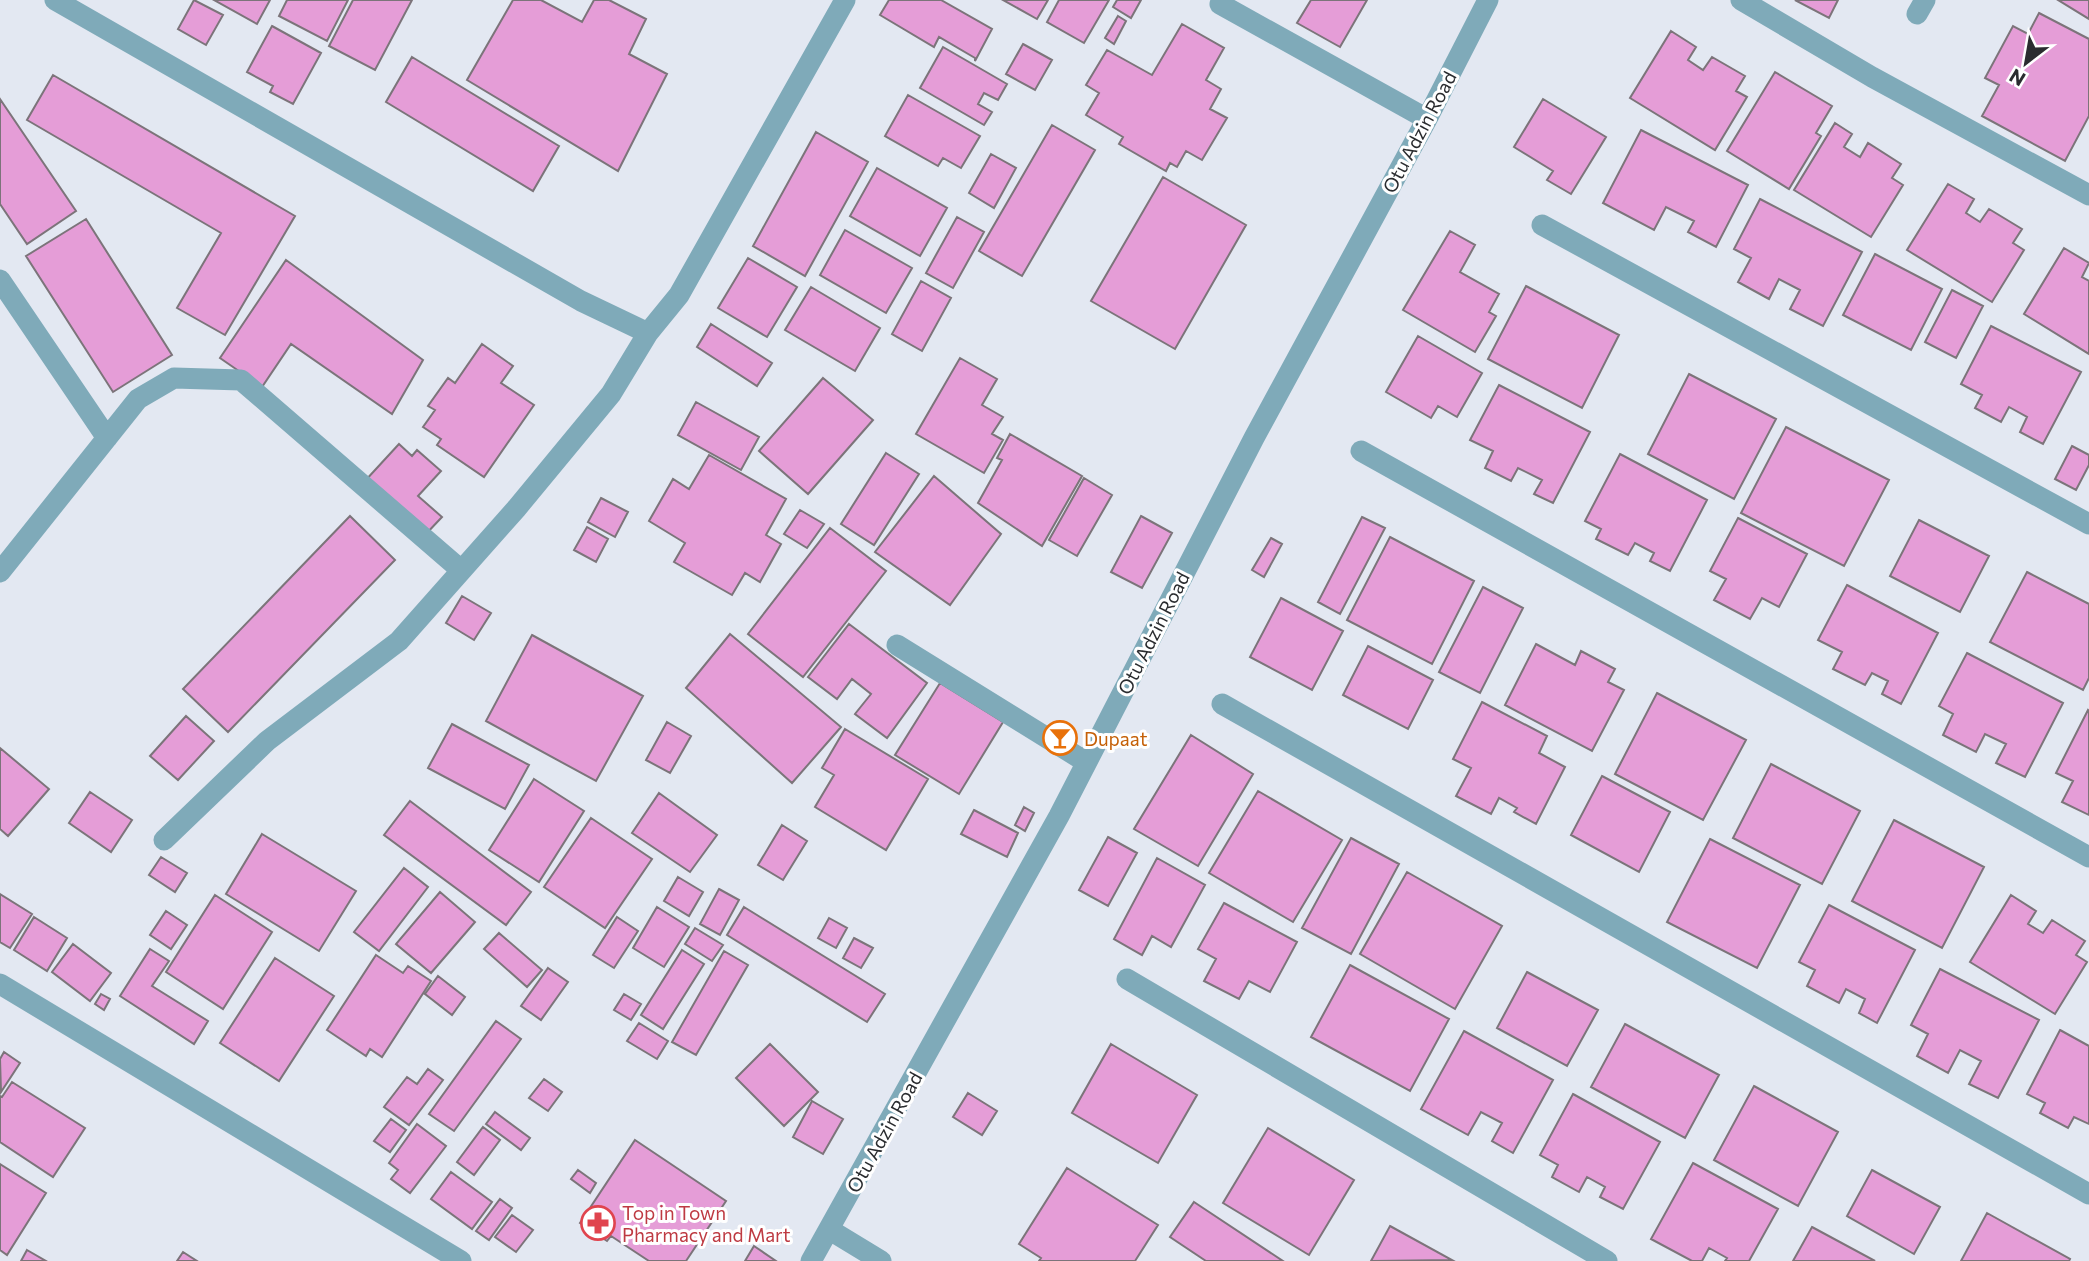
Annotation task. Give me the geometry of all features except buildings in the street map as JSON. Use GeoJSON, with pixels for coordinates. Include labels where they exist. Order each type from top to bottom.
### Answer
{"type":"FeatureCollection","features":[{"type":"Feature","properties":{"kind":"street"},"geometry":{"type":"LineString","coordinates":[[55,0],[581,301],[648,333]]}},
{"type":"Feature","properties":{"kind":"street"},"geometry":{"type":"LineString","coordinates":[[164,840],[267,741],[399,641],[516,509],[611,394],[648,333],[679,295],[845,0]]}},
{"type":"Feature","properties":{"kind":"street","name":"Otu Adzin Road"},"geometry":{"type":"LineString","coordinates":[[811,1261],[1052,828],[1254,438],[1427,119],[1488,0]]}},
{"type":"Feature","properties":{"kind":"street"},"geometry":{"type":"LineString","coordinates":[[1741,0],[1872,77],[2089,195]]}},
{"type":"Feature","properties":{"kind":"street"},"geometry":{"type":"LineString","coordinates":[[1220,4],[1427,119]]}},
{"type":"Feature","properties":{"kind":"street"},"geometry":{"type":"LineString","coordinates":[[1542,225],[2089,524]]}},
{"type":"Feature","properties":{"kind":"street"},"geometry":{"type":"LineString","coordinates":[[0,280],[107,438]]}},
{"type":"Feature","properties":{"kind":"street"},"geometry":{"type":"LineString","coordinates":[[0,572],[138,400],[174,378],[241,380],[461,570]]}},
{"type":"Feature","properties":{"kind":"street"},"geometry":{"type":"LineString","coordinates":[[1361,451],[2089,857]]}},
{"type":"Feature","properties":{"kind":"street"},"geometry":{"type":"LineString","coordinates":[[897,645],[1086,762]]}},
{"type":"Feature","properties":{"kind":"street"},"geometry":{"type":"LineString","coordinates":[[1223,704],[2089,1194]]}},
{"type":"Feature","properties":{"kind":"street"},"geometry":{"type":"LineString","coordinates":[[1126,979],[1607,1261]]}},
{"type":"Feature","properties":{"kind":"street"},"geometry":{"type":"LineString","coordinates":[[0,984],[461,1261]]}},
{"type":"Feature","properties":{"kind":"street"},"geometry":{"type":"LineString","coordinates":[[830,1230],[881,1261]]}},
{"type":"Feature","properties":{"kind":"place","name":"Dupaat"},"geometry":{"type":"Point","coordinates":[1060,738]}},
{"type":"Feature","properties":{"kind":"place","name":"Top in Town Pharmacy and Mart"},"geometry":{"type":"Point","coordinates":[598,1223]}}]}
